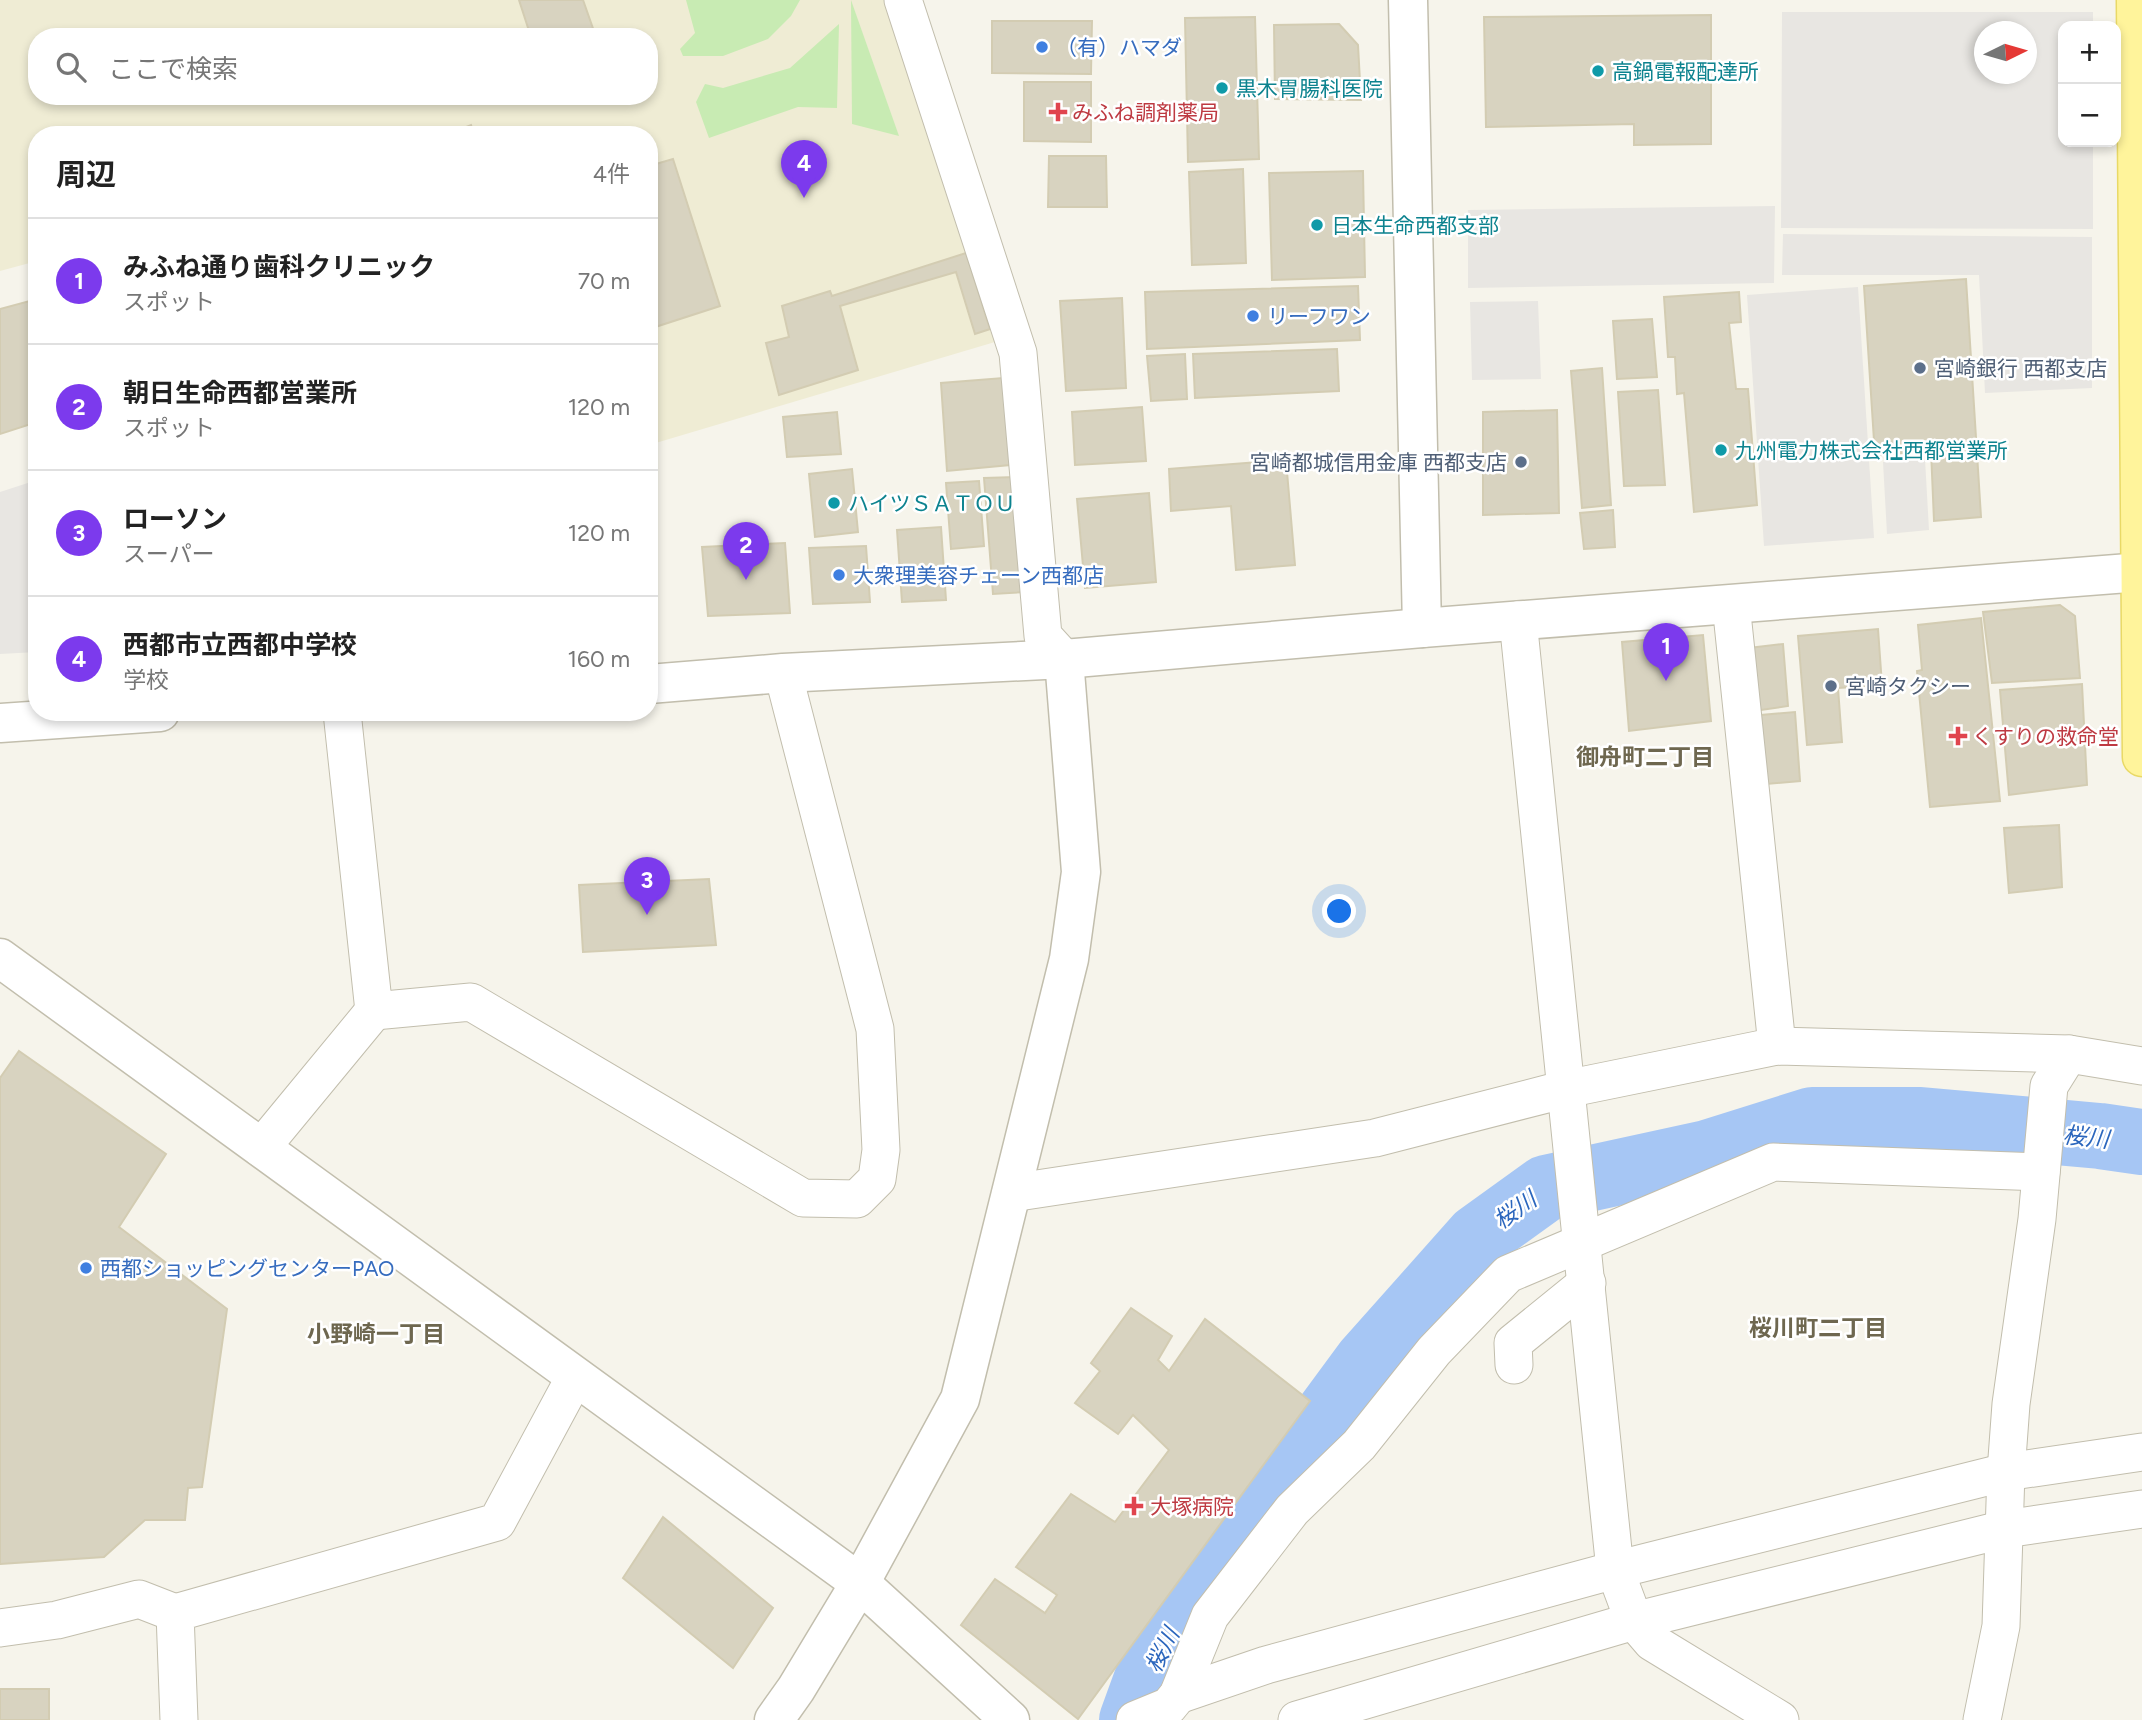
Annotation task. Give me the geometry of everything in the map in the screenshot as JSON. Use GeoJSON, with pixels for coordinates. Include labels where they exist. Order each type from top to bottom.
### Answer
{"type":"FeatureCollection","features":[{"type":"Feature","properties":{"kind":"main road"},"geometry":{"type":"LineString","coordinates":[[2136,0],[2141,326],[2142,757]]}},
{"type":"Feature","properties":{"kind":"street"},"geometry":{"type":"LineString","coordinates":[[774,1720],[796,1689],[860,1583],[960,1399],[1069,959],[1081,872],[1064,659],[1043,636],[1018,353],[903,0]]}},
{"type":"Feature","properties":{"kind":"street"},"geometry":{"type":"LineString","coordinates":[[1408,0],[1423,628]]}},
{"type":"Feature","properties":{"kind":"street"},"geometry":{"type":"LineString","coordinates":[[658,683],[783,673],[1064,659],[1518,620],[2141,572]]}},
{"type":"Feature","properties":{"kind":"street"},"geometry":{"type":"LineString","coordinates":[[1731,604],[1777,1046]]}},
{"type":"Feature","properties":{"kind":"street"},"geometry":{"type":"LineString","coordinates":[[1518,620],[1615,1570],[1634,1621],[1652,1642],[1780,1720]]}},
{"type":"Feature","properties":{"kind":"street"},"geometry":{"type":"LineString","coordinates":[[261,1148],[374,1012],[471,1002],[803,1198],[856,1199],[877,1179],[881,1150],[875,1029],[783,673]]}},
{"type":"Feature","properties":{"kind":"street"},"geometry":{"type":"LineString","coordinates":[[0,723],[29,721]]}},
{"type":"Feature","properties":{"kind":"street"},"geometry":{"type":"LineString","coordinates":[[343,721],[374,1012]]}},
{"type":"Feature","properties":{"kind":"street"},"geometry":{"type":"LineString","coordinates":[[0,958],[860,1583],[1010,1720]]}},
{"type":"Feature","properties":{"kind":"street"},"geometry":{"type":"LineString","coordinates":[[1011,1193],[1375,1138],[1567,1098],[1777,1046],[2070,1054],[2142,1066]]}},
{"type":"Feature","properties":{"kind":"street"},"geometry":{"type":"LineString","coordinates":[[1982,1720],[2001,1626],[2001,1568],[2011,1404],[2037,1219],[2049,1086],[2070,1054]]}},
{"type":"Feature","properties":{"kind":"street"},"geometry":{"type":"LineString","coordinates":[[1173,1700],[1210,1616],[1292,1510],[1359,1445],[1434,1350],[1508,1274],[1582,1233],[1773,1161],[2041,1163]]}},
{"type":"Feature","properties":{"kind":"street"},"geometry":{"type":"LineString","coordinates":[[1514,1365],[1513,1343],[1587,1283]]}},
{"type":"Feature","properties":{"kind":"street"},"geometry":{"type":"LineString","coordinates":[[0,1629],[57,1620],[139,1599],[175,1613],[497,1522],[575,1377]]}},
{"type":"Feature","properties":{"kind":"street"},"geometry":{"type":"LineString","coordinates":[[1135,1720],[1173,1700],[1266,1665],[1615,1570],[2006,1472],[2142,1452]]}},
{"type":"Feature","properties":{"kind":"street"},"geometry":{"type":"LineString","coordinates":[[1297,1720],[1634,1621],[2005,1530],[2142,1508]]}},
{"type":"Feature","properties":{"kind":"street"},"geometry":{"type":"LineString","coordinates":[[175,1613],[179,1720]]}},
{"type":"Feature","properties":{"kind":"shaded area"},"geometry":{"type":"Polygon","coordinates":[[[0,0],[884,0],[989,280],[1005,339],[658,442],[658,126],[28,126],[28,263],[0,271],[0,0]]]}},
{"type":"Feature","properties":{"kind":"shaded area"},"geometry":{"type":"Polygon","coordinates":[[[1782,12],[2093,12],[2093,21],[2058,21],[2058,147],[2093,147],[2093,229],[1781,228],[1782,12]]]}},
{"type":"Feature","properties":{"kind":"shaded area"},"geometry":{"type":"Polygon","coordinates":[[[1775,206],[1774,283],[1468,288],[1468,210],[1775,206]]]}},
{"type":"Feature","properties":{"kind":"shaded area"},"geometry":{"type":"Polygon","coordinates":[[[1783,234],[2092,237],[2092,388],[1985,393],[1979,275],[1782,275],[1783,234]]]}},
{"type":"Feature","properties":{"kind":"shaded area"},"geometry":{"type":"Polygon","coordinates":[[[1858,287],[1874,538],[1764,546],[1747,295],[1858,287]]]}},
{"type":"Feature","properties":{"kind":"shaded area"},"geometry":{"type":"Polygon","coordinates":[[[1538,301],[1541,379],[1472,380],[1470,302],[1538,301]]]}},
{"type":"Feature","properties":{"kind":"shaded area"},"geometry":{"type":"Polygon","coordinates":[[[1925,459],[1929,530],[1887,534],[1883,462],[1925,459]]]}},
{"type":"Feature","properties":{"kind":"shaded area"},"geometry":{"type":"Polygon","coordinates":[[[28,483],[28,652],[0,654],[0,492],[28,483]]]}},
{"type":"Feature","properties":{"kind":"green space"},"geometry":{"type":"Polygon","coordinates":[[[686,0],[800,0],[791,16],[768,39],[723,56],[683,56],[680,49],[695,33],[686,0]]]}},
{"type":"Feature","properties":{"kind":"green space"},"geometry":{"type":"Polygon","coordinates":[[[851,0],[899,136],[852,124],[851,0]]]}},
{"type":"Feature","properties":{"kind":"green space"},"geometry":{"type":"Polygon","coordinates":[[[839,24],[837,108],[798,107],[709,138],[696,102],[705,84],[723,88],[790,68],[839,24]]]}},
{"type":"Feature","properties":{"kind":"building"},"geometry":{"type":"Polygon","coordinates":[[[519,0],[583,0],[593,28],[528,28],[519,0]]]}},
{"type":"Feature","properties":{"kind":"building","name":"高鍋電報配達所"},"geometry":{"type":"Polygon","coordinates":[[[1711,15],[1711,144],[1634,145],[1634,124],[1486,127],[1484,17],[1711,15]]]}},
{"type":"Feature","properties":{"kind":"building","name":"黒木胃腸科医院"},"geometry":{"type":"Polygon","coordinates":[[[1255,17],[1259,159],[1188,162],[1185,18],[1255,17]]]}},
{"type":"Feature","properties":{"kind":"building","name":"（有）ハマダ"},"geometry":{"type":"Polygon","coordinates":[[[992,21],[1092,21],[1091,74],[992,73],[992,21]]]}},
{"type":"Feature","properties":{"kind":"building"},"geometry":{"type":"Polygon","coordinates":[[[1339,24],[1358,45],[1361,100],[1275,99],[1274,25],[1339,24]]]}},
{"type":"Feature","properties":{"kind":"building","name":"みふね調剤薬局"},"geometry":{"type":"Polygon","coordinates":[[[1024,82],[1091,82],[1091,142],[1024,141],[1024,82]]]}},
{"type":"Feature","properties":{"kind":"building"},"geometry":{"type":"Polygon","coordinates":[[[1049,156],[1106,156],[1107,207],[1048,207],[1049,156]]]}},
{"type":"Feature","properties":{"kind":"building"},"geometry":{"type":"Polygon","coordinates":[[[673,159],[720,306],[658,326],[658,163],[673,159]]]}},
{"type":"Feature","properties":{"kind":"building"},"geometry":{"type":"Polygon","coordinates":[[[1243,169],[1246,263],[1192,265],[1189,172],[1243,169]]]}},
{"type":"Feature","properties":{"kind":"building","name":"日本生命西都支部"},"geometry":{"type":"Polygon","coordinates":[[[1363,171],[1365,277],[1272,280],[1269,173],[1363,171]]]}},
{"type":"Feature","properties":{"kind":"building"},"geometry":{"type":"Polygon","coordinates":[[[966,253],[990,329],[975,334],[956,272],[840,306],[858,370],[779,395],[766,343],[789,337],[782,306],[830,291],[832,296],[966,253]]]}},
{"type":"Feature","properties":{"kind":"building","name":"宮崎銀行 西都支店"},"geometry":{"type":"Polygon","coordinates":[[[1966,279],[1981,517],[1934,521],[1931,450],[1875,456],[1864,286],[1966,279]]]}},
{"type":"Feature","properties":{"kind":"building","name":"リーフワン"},"geometry":{"type":"Polygon","coordinates":[[[1358,286],[1360,340],[1147,349],[1145,292],[1358,286]]]}},
{"type":"Feature","properties":{"kind":"building","name":"九州電力株式会社西都営業所"},"geometry":{"type":"Polygon","coordinates":[[[1739,292],[1741,322],[1729,323],[1736,389],[1748,389],[1757,505],[1694,512],[1684,393],[1677,394],[1675,357],[1668,357],[1664,297],[1739,292]]]}},
{"type":"Feature","properties":{"kind":"building"},"geometry":{"type":"Polygon","coordinates":[[[1122,298],[1126,388],[1066,391],[1060,301],[1122,298]]]}},
{"type":"Feature","properties":{"kind":"building"},"geometry":{"type":"Polygon","coordinates":[[[28,301],[28,425],[0,434],[0,309],[28,301]]]}},
{"type":"Feature","properties":{"kind":"building"},"geometry":{"type":"Polygon","coordinates":[[[1652,319],[1657,377],[1617,379],[1613,321],[1652,319]]]}},
{"type":"Feature","properties":{"kind":"building"},"geometry":{"type":"Polygon","coordinates":[[[1337,349],[1339,391],[1195,398],[1193,354],[1337,349]]]}},
{"type":"Feature","properties":{"kind":"building"},"geometry":{"type":"Polygon","coordinates":[[[1185,354],[1187,399],[1151,401],[1147,356],[1185,354]]]}},
{"type":"Feature","properties":{"kind":"building"},"geometry":{"type":"Polygon","coordinates":[[[1602,368],[1611,505],[1582,508],[1571,371],[1602,368]]]}},
{"type":"Feature","properties":{"kind":"building"},"geometry":{"type":"Polygon","coordinates":[[[1003,378],[1010,465],[947,471],[941,383],[1003,378]]]}},
{"type":"Feature","properties":{"kind":"building"},"geometry":{"type":"Polygon","coordinates":[[[1658,390],[1665,485],[1624,486],[1618,392],[1658,390]]]}},
{"type":"Feature","properties":{"kind":"building"},"geometry":{"type":"Polygon","coordinates":[[[1142,407],[1146,461],[1075,465],[1072,412],[1142,407]]]}},
{"type":"Feature","properties":{"kind":"building","name":"宮崎都城信用金庫 西都支店"},"geometry":{"type":"Polygon","coordinates":[[[1557,410],[1559,513],[1483,515],[1483,412],[1557,410]]]}},
{"type":"Feature","properties":{"kind":"building"},"geometry":{"type":"Polygon","coordinates":[[[837,412],[841,454],[787,457],[783,417],[837,412]]]}},
{"type":"Feature","properties":{"kind":"building"},"geometry":{"type":"Polygon","coordinates":[[[1286,460],[1295,565],[1236,570],[1231,506],[1171,511],[1169,469],[1286,460]]]}},
{"type":"Feature","properties":{"kind":"building","name":"ハイツＳＡＴＯＵ"},"geometry":{"type":"Polygon","coordinates":[[[852,469],[858,532],[815,537],[809,474],[852,469]]]}},
{"type":"Feature","properties":{"kind":"building"},"geometry":{"type":"Polygon","coordinates":[[[1016,477],[1025,592],[993,594],[984,478],[1016,477]]]}},
{"type":"Feature","properties":{"kind":"building"},"geometry":{"type":"Polygon","coordinates":[[[979,481],[984,546],[951,549],[946,483],[979,481]]]}},
{"type":"Feature","properties":{"kind":"building"},"geometry":{"type":"Polygon","coordinates":[[[1149,493],[1156,582],[1085,588],[1077,499],[1149,493]]]}},
{"type":"Feature","properties":{"kind":"building"},"geometry":{"type":"Polygon","coordinates":[[[1613,510],[1615,547],[1584,549],[1580,513],[1613,510]]]}},
{"type":"Feature","properties":{"kind":"building"},"geometry":{"type":"Polygon","coordinates":[[[941,527],[946,600],[902,602],[897,530],[941,527]]]}},
{"type":"Feature","properties":{"kind":"building"},"geometry":{"type":"Polygon","coordinates":[[[785,543],[790,613],[708,616],[702,547],[785,543]]]}},
{"type":"Feature","properties":{"kind":"building","name":"大衆理美容チェーン西都店"},"geometry":{"type":"Polygon","coordinates":[[[866,546],[870,602],[813,604],[809,548],[866,546]]]}},
{"type":"Feature","properties":{"kind":"building"},"geometry":{"type":"Polygon","coordinates":[[[2060,605],[2075,616],[2080,678],[1992,683],[1983,612],[2060,605]]]}},
{"type":"Feature","properties":{"kind":"building","name":"くすりの救命堂"},"geometry":{"type":"Polygon","coordinates":[[[1981,618],[2000,801],[1930,807],[1917,671],[1922,670],[1918,625],[1981,618]]]}},
{"type":"Feature","properties":{"kind":"building","name":"宮崎タクシー"},"geometry":{"type":"Polygon","coordinates":[[[1878,629],[1882,685],[1838,688],[1842,742],[1807,745],[1798,636],[1878,629]]]}},
{"type":"Feature","properties":{"kind":"building"},"geometry":{"type":"Polygon","coordinates":[[[1703,635],[1711,721],[1629,731],[1622,642],[1703,635]]]}},
{"type":"Feature","properties":{"kind":"building"},"geometry":{"type":"Polygon","coordinates":[[[1783,644],[1788,706],[1746,712],[1741,649],[1783,644]]]}},
{"type":"Feature","properties":{"kind":"building"},"geometry":{"type":"Polygon","coordinates":[[[2082,684],[2087,785],[2009,795],[2000,690],[2082,684]]]}},
{"type":"Feature","properties":{"kind":"building"},"geometry":{"type":"Polygon","coordinates":[[[1795,712],[1800,781],[1755,785],[1750,716],[1795,712]]]}},
{"type":"Feature","properties":{"kind":"building"},"geometry":{"type":"Polygon","coordinates":[[[2059,825],[2062,887],[2009,893],[2004,828],[2059,825]]]}},
{"type":"Feature","properties":{"kind":"building"},"geometry":{"type":"Polygon","coordinates":[[[709,879],[716,945],[583,952],[579,885],[709,879]]]}},
{"type":"Feature","properties":{"kind":"building","name":"西都ショッピングセンターPAO"},"geometry":{"type":"Polygon","coordinates":[[[19,1051],[166,1154],[119,1227],[227,1309],[202,1487],[188,1488],[185,1520],[145,1520],[104,1557],[0,1564],[0,1078],[19,1051]]]}},
{"type":"Feature","properties":{"kind":"building","name":"大塚病院"},"geometry":{"type":"Polygon","coordinates":[[[1131,1308],[1172,1336],[1158,1360],[1169,1371],[1205,1319],[1310,1401],[1078,1719],[961,1625],[995,1579],[1045,1613],[1057,1595],[1016,1567],[1071,1494],[1115,1522],[1169,1450],[1133,1415],[1118,1434],[1075,1403],[1100,1371],[1091,1363],[1131,1308]]]}},
{"type":"Feature","properties":{"kind":"building"},"geometry":{"type":"Polygon","coordinates":[[[663,1517],[773,1608],[733,1668],[623,1578],[663,1517]]]}},
{"type":"Feature","properties":{"kind":"building"},"geometry":{"type":"Polygon","coordinates":[[[0,1689],[49,1689],[49,1720],[0,1720],[0,1689]]]}},
{"type":"Feature","properties":{"kind":"waterway","name":"桜川"},"geometry":{"type":"LineString","coordinates":[[1132,1720],[1160,1643],[1366,1363],[1478,1237],[1546,1188],[1707,1153],[1812,1120],[1921,1120],[2142,1142]]}},
{"type":"Feature","properties":{"kind":"place","name":"（有）ハマダ"},"geometry":{"type":"Point","coordinates":[1042,47]}},
{"type":"Feature","properties":{"kind":"place","name":"高鍋電報配達所"},"geometry":{"type":"Point","coordinates":[1598,71]}},
{"type":"Feature","properties":{"kind":"place","name":"黒木胃腸科医院"},"geometry":{"type":"Point","coordinates":[1222,88]}},
{"type":"Feature","properties":{"kind":"place","name":"みふね調剤薬局"},"geometry":{"type":"Point","coordinates":[1058,112]}},
{"type":"Feature","properties":{"kind":"place","name":"西都市立西都中学校"},"geometry":{"type":"Point","coordinates":[804,198]}},
{"type":"Feature","properties":{"kind":"place","name":"日本生命西都支部"},"geometry":{"type":"Point","coordinates":[1317,225]}},
{"type":"Feature","properties":{"kind":"place","name":"リーフワン"},"geometry":{"type":"Point","coordinates":[1253,316]}},
{"type":"Feature","properties":{"kind":"place","name":"宮崎銀行 西都支店"},"geometry":{"type":"Point","coordinates":[1920,368]}},
{"type":"Feature","properties":{"kind":"place","name":"九州電力株式会社西都営業所"},"geometry":{"type":"Point","coordinates":[1721,450]}},
{"type":"Feature","properties":{"kind":"place","name":"宮崎都城信用金庫 西都支店"},"geometry":{"type":"Point","coordinates":[1521,462]}},
{"type":"Feature","properties":{"kind":"place","name":"ハイツＳＡＴＯＵ"},"geometry":{"type":"Point","coordinates":[834,503]}},
{"type":"Feature","properties":{"kind":"place","name":"大衆理美容チェーン西都店"},"geometry":{"type":"Point","coordinates":[839,575]}},
{"type":"Feature","properties":{"kind":"place","name":"朝日生命西都営業所"},"geometry":{"type":"Point","coordinates":[746,580]}},
{"type":"Feature","properties":{"kind":"place","name":"みふね通り歯科クリニック"},"geometry":{"type":"Point","coordinates":[1666,681]}},
{"type":"Feature","properties":{"kind":"place","name":"宮崎タクシー"},"geometry":{"type":"Point","coordinates":[1831,686]}},
{"type":"Feature","properties":{"kind":"place","name":"くすりの救命堂"},"geometry":{"type":"Point","coordinates":[1958,736]}},
{"type":"Feature","properties":{"kind":"place","name":"ローソン"},"geometry":{"type":"Point","coordinates":[647,915]}},
{"type":"Feature","properties":{"kind":"place","name":"西都ショッピングセンターPAO"},"geometry":{"type":"Point","coordinates":[86,1268]}},
{"type":"Feature","properties":{"kind":"place","name":"大塚病院"},"geometry":{"type":"Point","coordinates":[1134,1506]}},
{"type":"Feature","properties":{"kind":"district","name":"御舟町二丁目"},"geometry":{"type":"Point","coordinates":[1645,757]}},
{"type":"Feature","properties":{"kind":"district","name":"桜川町二丁目"},"geometry":{"type":"Point","coordinates":[1818,1328]}},
{"type":"Feature","properties":{"kind":"district","name":"小野崎一丁目"},"geometry":{"type":"Point","coordinates":[376,1334]}}]}
